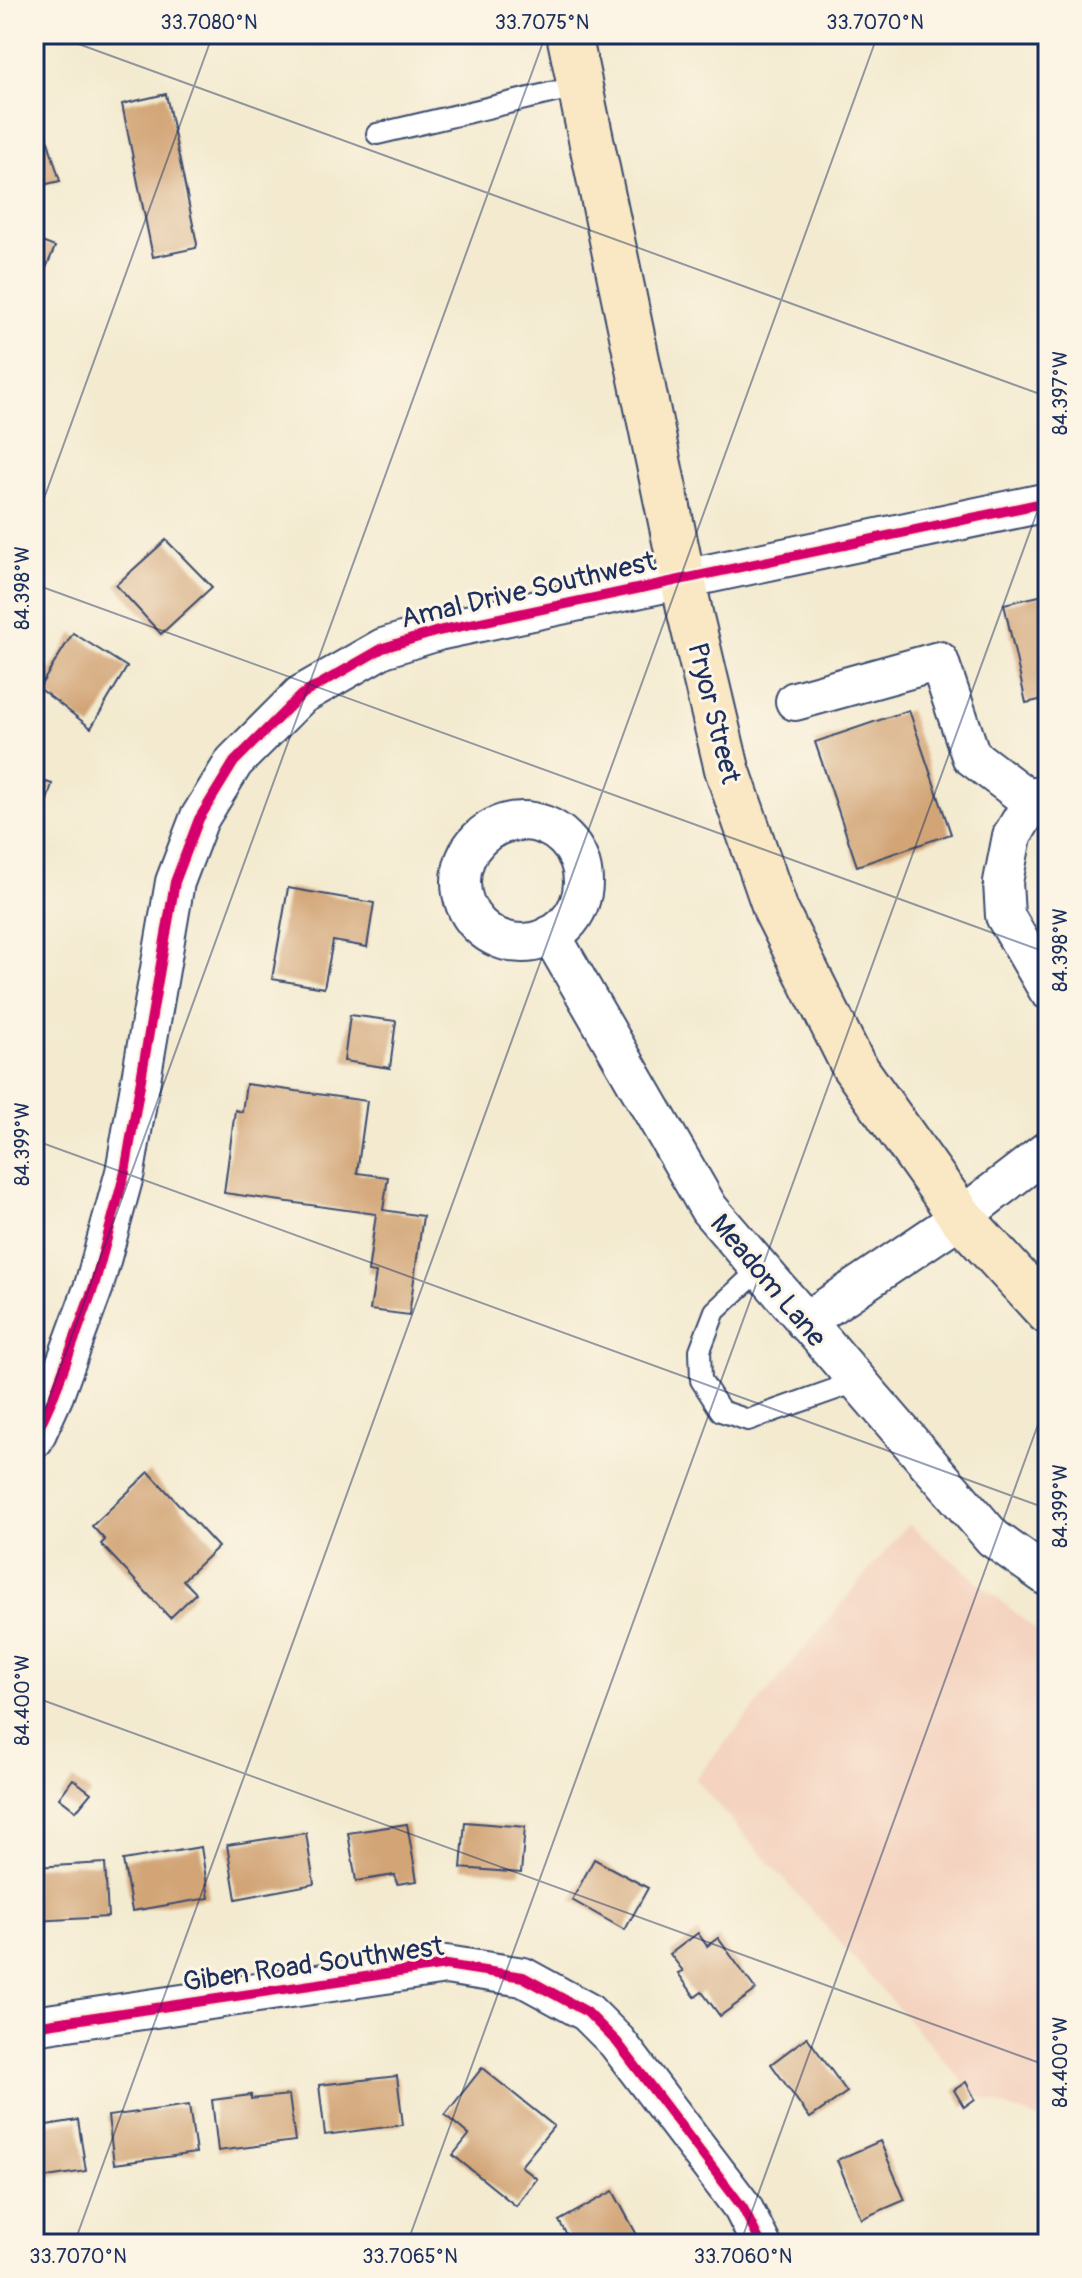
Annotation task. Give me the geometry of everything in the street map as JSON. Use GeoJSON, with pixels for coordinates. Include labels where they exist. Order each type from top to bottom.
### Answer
{"type":"FeatureCollection","features":[{"type":"Feature","properties":{"kind":"main road","name":"Pryor Street"},"geometry":{"type":"LineString","coordinates":[[569,34],[727,769],[776,911],[853,1065],[961,1217],[1048,1312]]}},
{"type":"Feature","properties":{"kind":"street","name":"Amal Drive Southwest"},"geometry":{"type":"LineString","coordinates":[[34,1439],[44,1391],[94,1286],[125,1172],[175,882],[199,819],[234,762],[301,695],[383,648],[438,631],[1048,502]]}},
{"type":"Feature","properties":{"kind":"street"},"geometry":{"type":"LineString","coordinates":[[795,701],[939,661],[971,756],[1040,796],[1012,836],[1003,882],[1005,916],[1048,990]]}},
{"type":"Feature","properties":{"kind":"street","name":"Meadom Lane"},"geometry":{"type":"LineString","coordinates":[[551,935],[709,1209],[993,1538],[1048,1577]]}},
{"type":"Feature","properties":{"kind":"street"},"geometry":{"type":"LineString","coordinates":[[805,1322],[961,1217],[1048,1150]]}},
{"type":"Feature","properties":{"kind":"street","name":"Giben Road Southwest"},"geometry":{"type":"LineString","coordinates":[[34,2026],[446,1965],[523,1977],[587,2012],[617,2042],[743,2208],[761,2244]]}},
{"type":"Feature","properties":{"kind":"lane"},"geometry":{"type":"LineString","coordinates":[[377,134],[580,86]]}},
{"type":"Feature","properties":{"kind":"lane"},"geometry":{"type":"LineString","coordinates":[[760,1269],[715,1311],[700,1350],[701,1380],[721,1411],[748,1420],[856,1382]]}},
{"type":"Feature","properties":{"kind":"shaded area"},"geometry":{"type":"Polygon","coordinates":[[[908,1524],[1048,1640],[1048,2123],[975,2095],[695,1779],[908,1524]]]}},
{"type":"Feature","properties":{"kind":"building"},"geometry":{"type":"Polygon","coordinates":[[[166,94],[197,244],[196,248],[153,257],[122,104],[166,94]]]}},
{"type":"Feature","properties":{"kind":"building"},"geometry":{"type":"Polygon","coordinates":[[[39,112],[60,181],[34,187],[34,113],[39,112]]]}},
{"type":"Feature","properties":{"kind":"building"},"geometry":{"type":"Polygon","coordinates":[[[34,239],[55,247],[34,296],[34,239]]]}},
{"type":"Feature","properties":{"kind":"building"},"geometry":{"type":"Polygon","coordinates":[[[34,354],[39,355],[38,423],[34,423],[34,354]]]}},
{"type":"Feature","properties":{"kind":"building"},"geometry":{"type":"Polygon","coordinates":[[[166,540],[212,587],[161,634],[116,585],[166,540]]]}},
{"type":"Feature","properties":{"kind":"building"},"geometry":{"type":"Polygon","coordinates":[[[1048,594],[1048,698],[1026,703],[1004,604],[1048,594]]]}},
{"type":"Feature","properties":{"kind":"building"},"geometry":{"type":"Polygon","coordinates":[[[73,633],[127,667],[91,728],[39,688],[73,633]]]}},
{"type":"Feature","properties":{"kind":"building"},"geometry":{"type":"Polygon","coordinates":[[[909,710],[951,834],[857,866],[815,742],[909,710]]]}},
{"type":"Feature","properties":{"kind":"building"},"geometry":{"type":"Polygon","coordinates":[[[34,778],[52,784],[35,841],[34,840],[34,778]]]}},
{"type":"Feature","properties":{"kind":"building"},"geometry":{"type":"Polygon","coordinates":[[[288,888],[374,903],[367,947],[333,941],[324,988],[272,979],[288,888]]]}},
{"type":"Feature","properties":{"kind":"building"},"geometry":{"type":"Polygon","coordinates":[[[350,1015],[396,1021],[390,1068],[344,1061],[350,1015]]]}},
{"type":"Feature","properties":{"kind":"building"},"geometry":{"type":"Polygon","coordinates":[[[246,1084],[367,1101],[357,1173],[388,1177],[383,1210],[423,1216],[409,1315],[370,1310],[376,1273],[368,1272],[376,1214],[224,1193],[235,1110],[242,1112],[246,1084]]]}},
{"type":"Feature","properties":{"kind":"building"},"geometry":{"type":"Polygon","coordinates":[[[149,1472],[218,1547],[183,1580],[196,1593],[170,1618],[101,1544],[105,1540],[92,1526],[149,1472]]]}},
{"type":"Feature","properties":{"kind":"building"},"geometry":{"type":"Polygon","coordinates":[[[73,1779],[91,1793],[76,1811],[59,1798],[73,1779]]]}},
{"type":"Feature","properties":{"kind":"building"},"geometry":{"type":"Polygon","coordinates":[[[465,1822],[525,1827],[521,1873],[461,1868],[465,1822]]]}},
{"type":"Feature","properties":{"kind":"building"},"geometry":{"type":"Polygon","coordinates":[[[407,1824],[417,1881],[397,1884],[395,1875],[356,1881],[348,1833],[407,1824]]]}},
{"type":"Feature","properties":{"kind":"building"},"geometry":{"type":"Polygon","coordinates":[[[306,1833],[314,1884],[236,1899],[227,1845],[306,1833]]]}},
{"type":"Feature","properties":{"kind":"building"},"geometry":{"type":"Polygon","coordinates":[[[201,1847],[209,1898],[132,1911],[123,1860],[201,1847]]]}},
{"type":"Feature","properties":{"kind":"building"},"geometry":{"type":"Polygon","coordinates":[[[594,1859],[648,1888],[625,1930],[572,1900],[594,1859]]]}},
{"type":"Feature","properties":{"kind":"building"},"geometry":{"type":"Polygon","coordinates":[[[105,1863],[108,1917],[34,1921],[34,1867],[105,1863]]]}},
{"type":"Feature","properties":{"kind":"building"},"geometry":{"type":"Polygon","coordinates":[[[698,1933],[707,1946],[718,1938],[756,1990],[720,2016],[702,1992],[695,1997],[678,1973],[683,1971],[670,1954],[698,1933]]]}},
{"type":"Feature","properties":{"kind":"building"},"geometry":{"type":"Polygon","coordinates":[[[807,2037],[847,2092],[810,2118],[771,2064],[807,2037]]]}},
{"type":"Feature","properties":{"kind":"building"},"geometry":{"type":"Polygon","coordinates":[[[482,2068],[554,2126],[521,2166],[537,2179],[516,2206],[453,2155],[469,2135],[445,2115],[482,2068]]]}},
{"type":"Feature","properties":{"kind":"building"},"geometry":{"type":"Polygon","coordinates":[[[397,2076],[403,2125],[325,2135],[319,2085],[397,2076]]]}},
{"type":"Feature","properties":{"kind":"building"},"geometry":{"type":"Polygon","coordinates":[[[966,2082],[975,2099],[964,2107],[954,2090],[966,2082]]]}},
{"type":"Feature","properties":{"kind":"building"},"geometry":{"type":"Polygon","coordinates":[[[251,2095],[251,2099],[289,2095],[295,2141],[218,2151],[212,2100],[251,2095]]]}},
{"type":"Feature","properties":{"kind":"building"},"geometry":{"type":"Polygon","coordinates":[[[189,2105],[196,2153],[114,2164],[108,2116],[189,2105]]]}},
{"type":"Feature","properties":{"kind":"building"},"geometry":{"type":"Polygon","coordinates":[[[78,2120],[86,2171],[34,2179],[34,2127],[78,2120]]]}},
{"type":"Feature","properties":{"kind":"building"},"geometry":{"type":"Polygon","coordinates":[[[880,2141],[905,2200],[861,2219],[837,2160],[880,2141]]]}},
{"type":"Feature","properties":{"kind":"building"},"geometry":{"type":"Polygon","coordinates":[[[613,2191],[642,2244],[572,2244],[559,2221],[613,2191]]]}},
{"type":"Feature","properties":{"kind":"cycle path"},"geometry":{"type":"LineString","coordinates":[[34,1439],[54,1395],[94,1286],[125,1172],[175,882],[199,819],[234,762],[301,695],[383,648],[438,631],[1048,502]]}},
{"type":"Feature","properties":{"kind":"cycle path"},"geometry":{"type":"LineString","coordinates":[[34,2026],[446,1965],[523,1977],[587,2012],[617,2042],[743,2208],[761,2244]]}}]}
